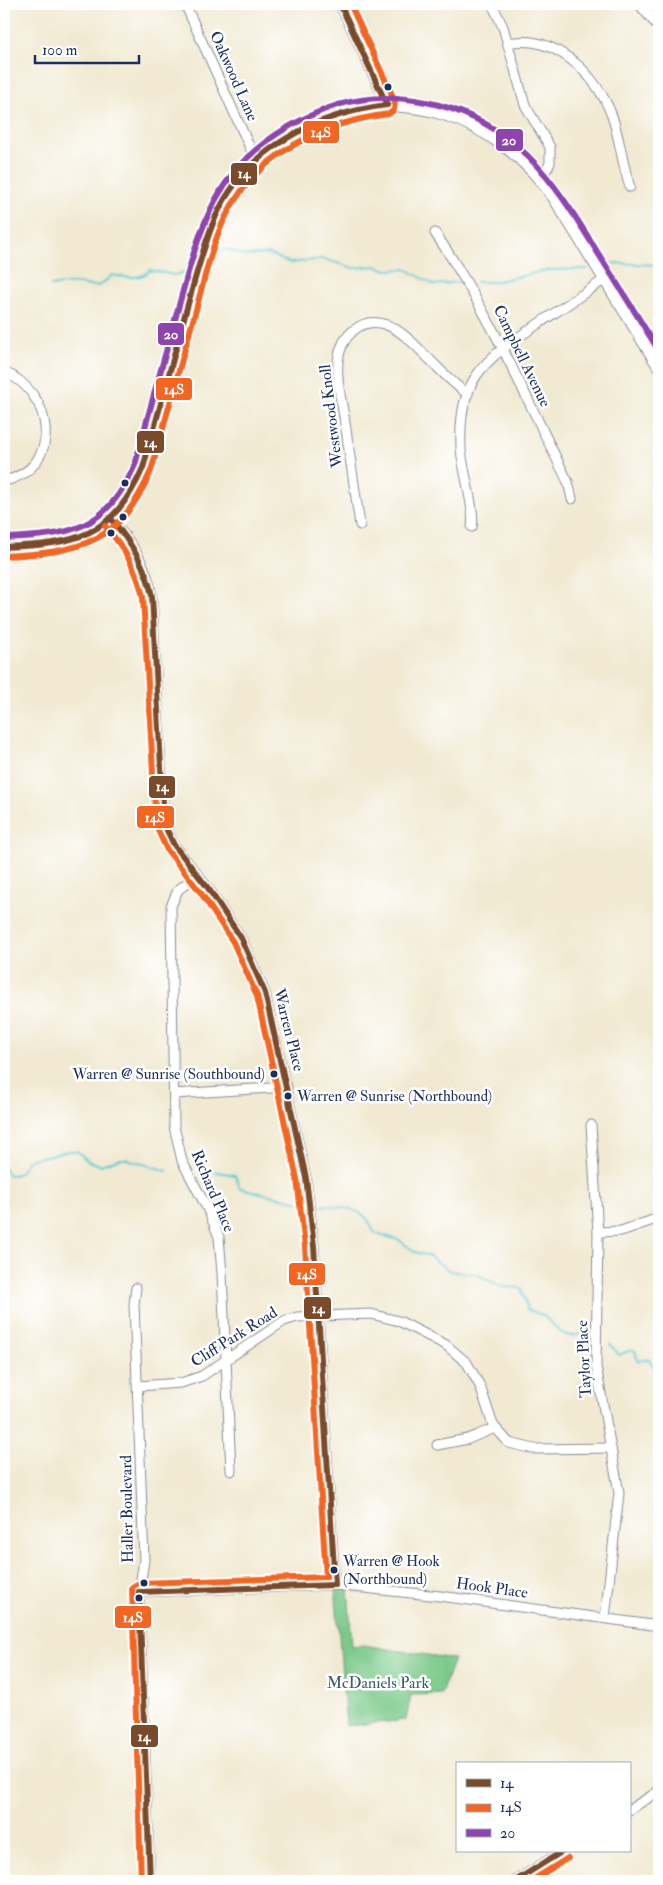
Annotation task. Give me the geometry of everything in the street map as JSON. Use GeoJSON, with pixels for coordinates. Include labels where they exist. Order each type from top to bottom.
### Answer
{"type":"FeatureCollection","features":[{"type":"Feature","properties":{"kind":"main road"},"geometry":{"type":"LineString","coordinates":[[640,4],[659,26]]}},
{"type":"Feature","properties":{"kind":"main road"},"geometry":{"type":"LineString","coordinates":[[4,547],[51,545],[69,541],[97,530],[112,520],[129,499],[143,468],[198,268],[215,219],[236,183],[256,161],[282,140],[316,121],[351,110],[387,105],[437,112],[468,123],[505,145],[541,180],[659,367]]}},
{"type":"Feature","properties":{"kind":"street","name":"Oakwood Lane"},"geometry":{"type":"LineString","coordinates":[[185,4],[256,161]]}},
{"type":"Feature","properties":{"kind":"street"},"geometry":{"type":"LineString","coordinates":[[340,4],[387,105]]}},
{"type":"Feature","properties":{"kind":"street"},"geometry":{"type":"LineString","coordinates":[[492,4],[508,43],[525,106],[551,152],[550,163],[541,180]]}},
{"type":"Feature","properties":{"kind":"street"},"geometry":{"type":"LineString","coordinates":[[508,43],[523,42],[545,46],[567,56],[586,74],[604,97],[613,118],[630,187]]}},
{"type":"Feature","properties":{"kind":"street","name":"Campbell Avenue"},"geometry":{"type":"LineString","coordinates":[[435,233],[461,271],[502,348],[568,482],[572,499]]}},
{"type":"Feature","properties":{"kind":"street"},"geometry":{"type":"LineString","coordinates":[[472,528],[473,516],[465,481],[461,448],[462,413],[468,394],[479,371],[502,348],[605,279]]}},
{"type":"Feature","properties":{"kind":"street","name":"Westwood Knoll"},"geometry":{"type":"LineString","coordinates":[[360,525],[338,374],[341,348],[349,334],[366,323],[374,322],[389,325],[403,334],[437,369],[468,394]]}},
{"type":"Feature","properties":{"kind":"street"},"geometry":{"type":"LineString","coordinates":[[4,372],[14,376],[34,394],[40,403],[45,432],[44,444],[34,464],[25,472],[4,481]]}},
{"type":"Feature","properties":{"kind":"street","name":"Warren Place"},"geometry":{"type":"LineString","coordinates":[[112,520],[135,550],[149,579],[153,606],[163,817],[174,844],[228,917],[256,968],[267,1001],[287,1087],[309,1196],[319,1315],[335,1585]]}},
{"type":"Feature","properties":{"kind":"street","name":"Richard Place"},"geometry":{"type":"LineString","coordinates":[[197,875],[178,890],[171,906],[174,1126],[180,1154],[218,1237],[222,1273],[231,1471]]}},
{"type":"Feature","properties":{"kind":"street"},"geometry":{"type":"LineString","coordinates":[[174,1094],[287,1087]]}},
{"type":"Feature","properties":{"kind":"street","name":"Taylor Place"},"geometry":{"type":"LineString","coordinates":[[592,1125],[598,1232],[596,1366],[618,1486],[619,1507],[605,1618]]}},
{"type":"Feature","properties":{"kind":"street"},"geometry":{"type":"LineString","coordinates":[[598,1232],[621,1231],[659,1218]]}},
{"type":"Feature","properties":{"kind":"street","name":"Haller Boulevard"},"geometry":{"type":"LineString","coordinates":[[136,1288],[135,1316],[144,1560],[139,1592],[150,1881]]}},
{"type":"Feature","properties":{"kind":"street","name":"Cliff Park Road"},"geometry":{"type":"LineString","coordinates":[[138,1386],[193,1380],[226,1361],[284,1321],[302,1316],[371,1314],[390,1318],[411,1326],[454,1350],[467,1363],[476,1376],[495,1428],[509,1443],[528,1448],[611,1448]]}},
{"type":"Feature","properties":{"kind":"street"},"geometry":{"type":"LineString","coordinates":[[437,1445],[468,1439],[495,1428]]}},
{"type":"Feature","properties":{"kind":"street","name":"Hook Place"},"geometry":{"type":"LineString","coordinates":[[139,1592],[335,1585],[440,1596],[659,1626]]}},
{"type":"Feature","properties":{"kind":"street"},"geometry":{"type":"LineString","coordinates":[[630,1809],[659,1791]]}},
{"type":"Feature","properties":{"kind":"street"},"geometry":{"type":"LineString","coordinates":[[516,1881],[561,1852]]}},
{"type":"Feature","properties":{"kind":"green space","name":"McDaniels Park"},"geometry":{"type":"Polygon","coordinates":[[[335,1585],[348,1587],[352,1646],[362,1645],[454,1659],[441,1694],[411,1695],[406,1720],[346,1726],[335,1585]]]}},
{"type":"Feature","properties":{"kind":"waterway"},"geometry":{"type":"LineString","coordinates":[[209,259],[220,250],[229,250],[245,256],[269,254],[290,263],[323,259],[354,268],[375,266],[387,270],[406,269],[434,285],[460,282]]}},
{"type":"Feature","properties":{"kind":"waterway"},"geometry":{"type":"LineString","coordinates":[[608,263],[659,265]]}},
{"type":"Feature","properties":{"kind":"waterway"},"geometry":{"type":"LineString","coordinates":[[476,282],[494,282],[549,270],[588,269]]}},
{"type":"Feature","properties":{"kind":"waterway"},"geometry":{"type":"LineString","coordinates":[[50,286],[69,284],[97,286],[112,275],[137,277],[150,270],[174,275],[185,272]]}},
{"type":"Feature","properties":{"kind":"waterway"},"geometry":{"type":"LineString","coordinates":[[4,1168],[9,1175],[13,1175],[19,1173],[28,1160],[77,1151],[88,1161],[100,1165],[119,1159],[127,1159],[167,1171]]}},
{"type":"Feature","properties":{"kind":"waterway"},"geometry":{"type":"LineString","coordinates":[[200,1169],[235,1175],[240,1188],[299,1202]]}},
{"type":"Feature","properties":{"kind":"waterway"},"geometry":{"type":"LineString","coordinates":[[319,1205],[345,1208],[359,1212],[368,1220],[375,1233],[399,1240],[415,1252],[429,1256],[450,1271],[475,1274],[503,1287],[521,1288],[528,1310],[543,1315],[560,1332],[569,1336],[585,1334]]}},
{"type":"Feature","properties":{"kind":"waterway"},"geometry":{"type":"LineString","coordinates":[[610,1344],[619,1355],[631,1350],[635,1351],[638,1361],[649,1359],[659,1376]]}},
{"type":"Feature","properties":{"kind":"transit line","name":"14"},"geometry":{"type":"LineString","coordinates":[[340,4],[387,105]]}},
{"type":"Feature","properties":{"kind":"transit line","name":"14S"},"geometry":{"type":"LineString","coordinates":[[4,556],[75,547],[94,540],[125,515],[139,496],[151,471],[211,255],[219,231],[237,197],[253,177],[272,160],[293,146],[315,134],[339,125],[389,114],[394,110],[395,101],[350,4]]}},
{"type":"Feature","properties":{"kind":"transit line","name":"20"},"geometry":{"type":"LineString","coordinates":[[4,538],[49,535],[67,531],[83,525],[98,516],[111,504],[124,487],[135,465],[193,257],[203,227],[216,199],[237,169],[263,144],[293,124],[338,105],[375,98],[401,98],[426,102],[457,111],[484,123],[507,138],[528,156],[563,199],[659,351]]}},
{"type":"Feature","properties":{"kind":"transit line","name":"14"},"geometry":{"type":"LineString","coordinates":[[4,547],[51,543],[88,533],[104,523],[118,509],[131,491],[143,468],[206,241],[216,216],[229,192],[246,171],[265,153],[286,138],[310,126],[335,117],[387,105]]}},
{"type":"Feature","properties":{"kind":"transit line","name":"14"},"geometry":{"type":"LineString","coordinates":[[112,520],[137,555],[146,575],[152,596],[164,824],[174,845],[208,888],[241,938],[265,993],[306,1178],[314,1246],[335,1585]]}},
{"type":"Feature","properties":{"kind":"transit line","name":"14S"},"geometry":{"type":"LineString","coordinates":[[105,526],[129,559],[143,597],[156,826],[167,850],[201,893],[233,942],[257,996],[297,1179],[305,1247],[326,1577],[139,1583],[132,1587],[141,1881]]}},
{"type":"Feature","properties":{"kind":"transit line","name":"14"},"geometry":{"type":"LineString","coordinates":[[139,1592],[335,1585]]}},
{"type":"Feature","properties":{"kind":"transit line","name":"14"},"geometry":{"type":"LineString","coordinates":[[139,1592],[150,1881]]}},
{"type":"Feature","properties":{"kind":"transit line","name":"14"},"geometry":{"type":"LineString","coordinates":[[515,1881],[561,1852]]}},
{"type":"Feature","properties":{"kind":"transit line","name":"14S"},"geometry":{"type":"LineString","coordinates":[[531,1881],[568,1858]]}},
{"type":"Feature","properties":{"kind":"place","name":"Warren @ Sunrise (Southbound)"},"geometry":{"type":"Point","coordinates":[274,1074]}},
{"type":"Feature","properties":{"kind":"place","name":"Warren @ Sunrise (Northbound)"},"geometry":{"type":"Point","coordinates":[288,1096]}},
{"type":"Feature","properties":{"kind":"place","name":"Warren @ Hook (Northbound)"},"geometry":{"type":"Point","coordinates":[334,1570]}}]}
